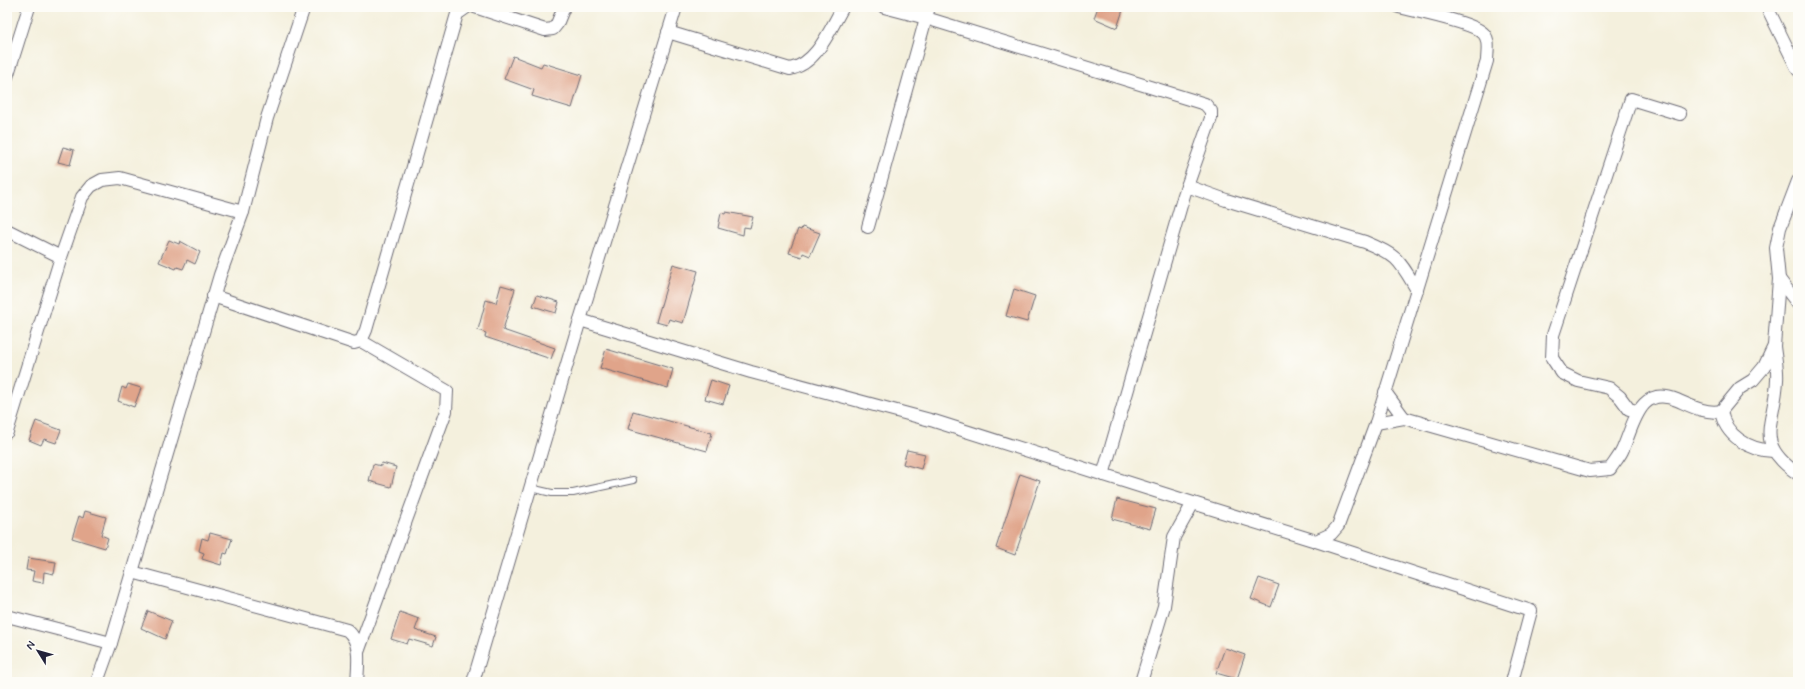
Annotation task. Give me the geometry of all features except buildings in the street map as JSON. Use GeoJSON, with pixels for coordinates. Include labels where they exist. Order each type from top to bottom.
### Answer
{"type":"FeatureCollection","features":[{"type":"Feature","properties":{"kind":"street"},"geometry":{"type":"LineString","coordinates":[[7,77],[29,7]]}},
{"type":"Feature","properties":{"kind":"street"},"geometry":{"type":"LineString","coordinates":[[97,682],[132,572],[214,296],[243,212],[267,118],[304,7]]}},
{"type":"Feature","properties":{"kind":"street"},"geometry":{"type":"LineString","coordinates":[[361,341],[366,330],[458,14],[467,7]]}},
{"type":"Feature","properties":{"kind":"street"},"geometry":{"type":"LineString","coordinates":[[476,7],[545,30],[553,29],[557,24],[564,7]]}},
{"type":"Feature","properties":{"kind":"street"},"geometry":{"type":"LineString","coordinates":[[473,682],[580,320],[676,7]]}},
{"type":"Feature","properties":{"kind":"street"},"geometry":{"type":"LineString","coordinates":[[668,32],[790,69],[800,67],[815,53],[843,7]]}},
{"type":"Feature","properties":{"kind":"street"},"geometry":{"type":"LineString","coordinates":[[884,7],[927,12],[1206,104],[1211,111],[1211,118],[1187,186],[1103,475]]}},
{"type":"Feature","properties":{"kind":"street"},"geometry":{"type":"LineString","coordinates":[[1316,541],[1331,534],[1338,526],[1376,423],[1487,61],[1488,44],[1484,34],[1473,26],[1399,7]]}},
{"type":"Feature","properties":{"kind":"street"},"geometry":{"type":"LineString","coordinates":[[1767,7],[1798,70]]}},
{"type":"Feature","properties":{"kind":"street"},"geometry":{"type":"LineString","coordinates":[[868,227],[927,12]]}},
{"type":"Feature","properties":{"kind":"street"},"geometry":{"type":"LineString","coordinates":[[1637,411],[1629,409],[1620,397],[1609,388],[1578,381],[1562,373],[1552,358],[1553,335],[1631,99],[1680,114]]}},
{"type":"Feature","properties":{"kind":"street"},"geometry":{"type":"LineString","coordinates":[[7,432],[61,257],[82,197],[91,186],[102,180],[120,178],[243,212]]}},
{"type":"Feature","properties":{"kind":"street"},"geometry":{"type":"LineString","coordinates":[[1798,180],[1780,228],[1776,248],[1779,279],[1774,346],[1777,380],[1769,426],[1770,440],[1773,451],[1783,462],[1798,474]]}},
{"type":"Feature","properties":{"kind":"street"},"geometry":{"type":"LineString","coordinates":[[1187,186],[1226,200],[1365,242],[1387,251],[1399,260],[1417,290]]}},
{"type":"Feature","properties":{"kind":"street"},"geometry":{"type":"LineString","coordinates":[[7,230],[61,257]]}},
{"type":"Feature","properties":{"kind":"street"},"geometry":{"type":"LineString","coordinates":[[1779,279],[1798,304]]}},
{"type":"Feature","properties":{"kind":"street"},"geometry":{"type":"LineString","coordinates":[[214,296],[354,343],[361,341],[447,391],[446,411],[358,652]]}},
{"type":"Feature","properties":{"kind":"street"},"geometry":{"type":"LineString","coordinates":[[580,320],[751,372],[934,421],[1316,541],[1531,611],[1512,682]]}},
{"type":"Feature","properties":{"kind":"street"},"geometry":{"type":"LineString","coordinates":[[1376,423],[1404,418],[1590,471],[1600,471],[1610,469],[1621,452],[1637,411],[1648,400],[1666,395],[1696,408],[1714,412],[1721,411],[1740,388],[1753,380],[1764,367],[1774,346]]}},
{"type":"Feature","properties":{"kind":"street"},"geometry":{"type":"LineString","coordinates":[[1385,392],[1404,418]]}},
{"type":"Feature","properties":{"kind":"street"},"geometry":{"type":"LineString","coordinates":[[1721,411],[1723,422],[1728,430],[1742,442],[1761,451],[1773,451]]}},
{"type":"Feature","properties":{"kind":"street"},"geometry":{"type":"LineString","coordinates":[[1141,682],[1164,606],[1174,537],[1193,503]]}},
{"type":"Feature","properties":{"kind":"street"},"geometry":{"type":"LineString","coordinates":[[132,572],[347,630],[356,640],[358,652],[356,682]]}},
{"type":"Feature","properties":{"kind":"street"},"geometry":{"type":"LineString","coordinates":[[7,616],[110,643]]}},
{"type":"Feature","properties":{"kind":"lane"},"geometry":{"type":"LineString","coordinates":[[530,488],[552,493],[574,493],[633,480]]}}]}
